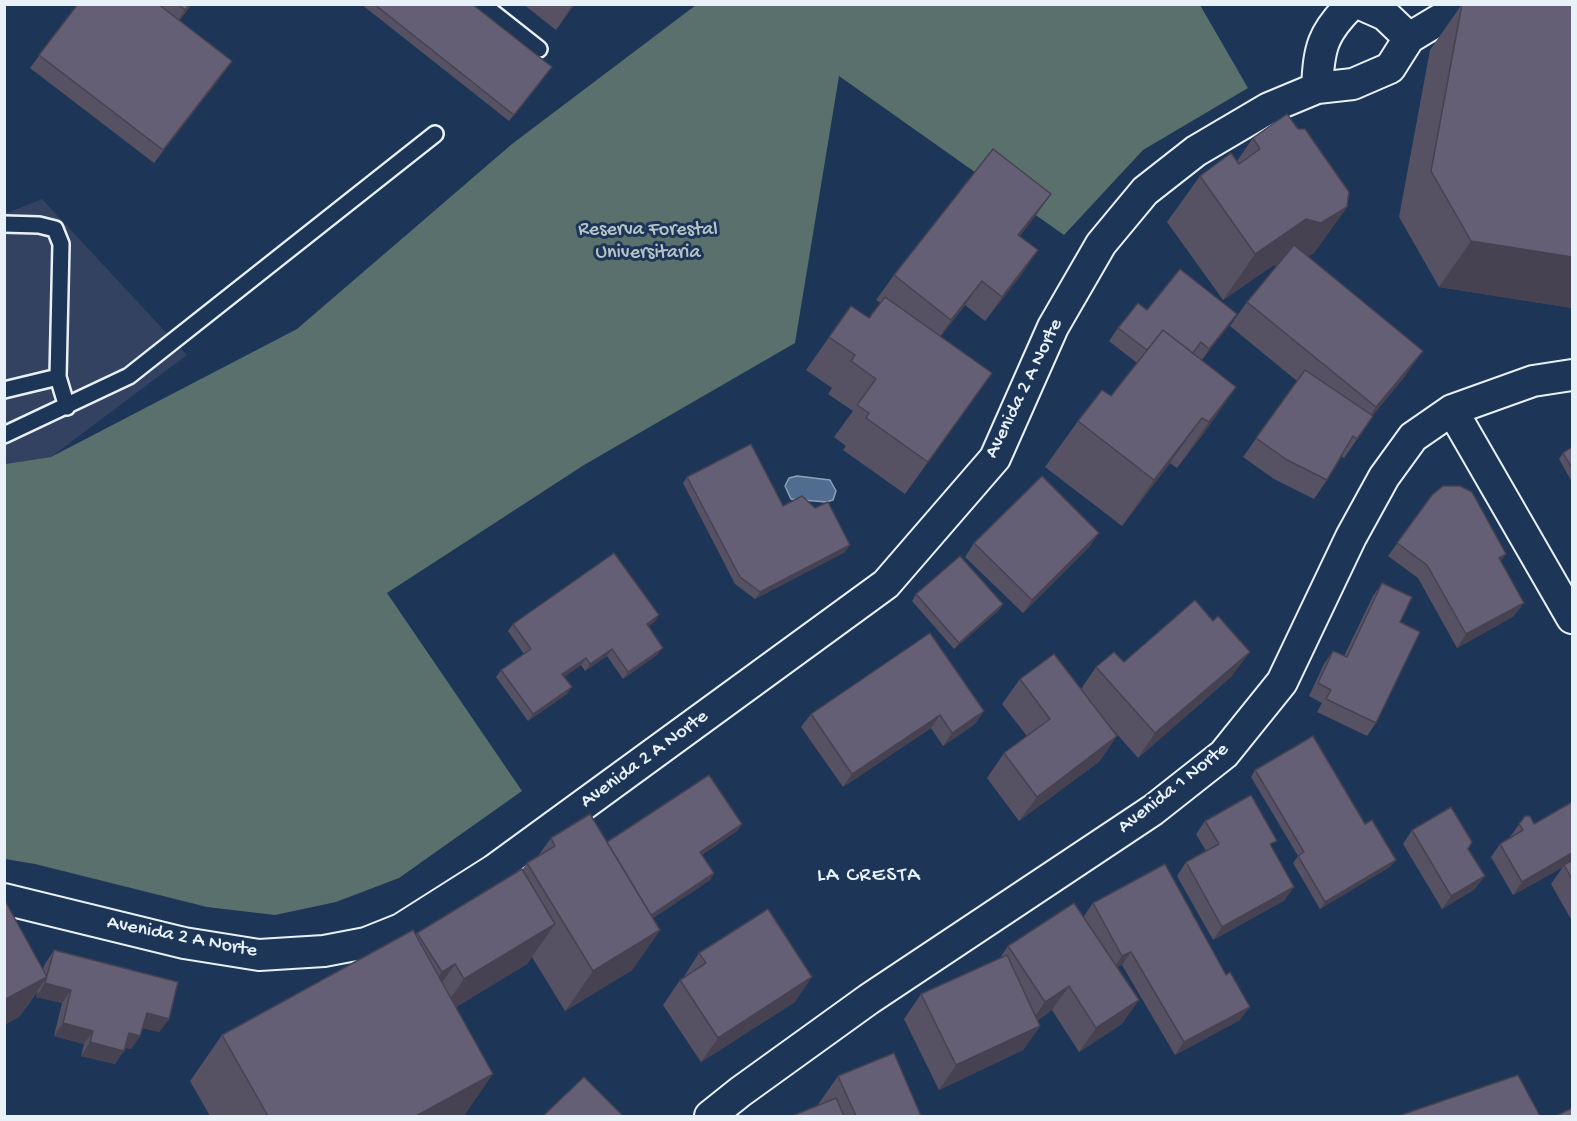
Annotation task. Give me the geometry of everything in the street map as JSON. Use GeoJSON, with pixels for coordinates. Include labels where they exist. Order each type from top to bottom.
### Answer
{"type":"FeatureCollection","features":[{"type":"Feature","properties":{"kind":"street"},"geometry":{"type":"LineString","coordinates":[[1317,88],[1318,54],[1332,23],[1352,4]]}},
{"type":"Feature","properties":{"kind":"street"},"geometry":{"type":"LineString","coordinates":[[1360,4],[1385,15],[1409,38],[1439,20],[1492,18],[1572,40]]}},
{"type":"Feature","properties":{"kind":"street","name":"Avenida 2 A Norte"},"geometry":{"type":"LineString","coordinates":[[4,899],[184,943],[259,955],[324,951],[366,943],[401,929],[495,870],[886,585],[995,458],[1053,327],[1101,244],[1145,191],[1196,151],[1269,108],[1317,88],[1353,84],[1390,68],[1409,38]]}},
{"type":"Feature","properties":{"kind":"street","name":"Avenida 1 Norte"},"geometry":{"type":"LineString","coordinates":[[711,1116],[740,1092],[869,999],[1153,810],[1224,754],[1282,682],[1351,537],[1384,477],[1413,437],[1452,410],[1533,381],[1572,375]]}},
{"type":"Feature","properties":{"kind":"street"},"geometry":{"type":"LineString","coordinates":[[1452,410],[1572,618]]}},
{"type":"Feature","properties":{"kind":"lane"},"geometry":{"type":"LineString","coordinates":[[482,4],[538,49]]}},
{"type":"Feature","properties":{"kind":"lane"},"geometry":{"type":"LineString","coordinates":[[4,435],[129,376],[435,134]]}},
{"type":"Feature","properties":{"kind":"lane"},"geometry":{"type":"LineString","coordinates":[[4,224],[39,225],[56,229],[61,244],[58,377],[67,407]]}},
{"type":"Feature","properties":{"kind":"lane"},"geometry":{"type":"LineString","coordinates":[[4,390],[58,377]]}},
{"type":"Feature","properties":{"kind":"shaded area"},"geometry":{"type":"Polygon","coordinates":[[[4,198],[7,213],[42,199],[187,355],[51,457],[5,464],[4,198]]]}},
{"type":"Feature","properties":{"kind":"shaded area"},"geometry":{"type":"Polygon","coordinates":[[[797,476],[830,480],[836,491],[833,500],[826,502],[791,499],[785,486],[789,478],[797,476]]]}},
{"type":"Feature","properties":{"kind":"green space","name":"Reserva Forestal Universitaria"},"geometry":{"type":"Polygon","coordinates":[[[696,5],[1200,5],[1248,88],[1143,150],[1064,235],[839,76],[795,343],[584,465],[387,593],[522,791],[399,878],[336,902],[275,915],[207,907],[35,864],[5,859],[5,464],[51,457],[297,329],[512,144],[696,5]]]}},
{"type":"Feature","properties":{"kind":"building"},"geometry":{"type":"Polygon","coordinates":[[[78,4],[158,4],[232,61],[163,150],[39,55],[78,4]]]}},
{"type":"Feature","properties":{"kind":"building"},"geometry":{"type":"Polygon","coordinates":[[[178,4],[190,4],[185,10],[178,4]]]}},
{"type":"Feature","properties":{"kind":"building"},"geometry":{"type":"Polygon","coordinates":[[[374,4],[472,4],[552,67],[514,115],[374,4]]]}},
{"type":"Feature","properties":{"kind":"building"},"geometry":{"type":"Polygon","coordinates":[[[1462,4],[1572,4],[1572,257],[1471,241],[1431,171],[1462,4]]]}},
{"type":"Feature","properties":{"kind":"building"},"geometry":{"type":"Polygon","coordinates":[[[1287,114],[1298,129],[1305,129],[1349,192],[1347,207],[1321,223],[1306,219],[1255,254],[1200,176],[1231,153],[1239,164],[1260,149],[1253,138],[1287,114]]]}},
{"type":"Feature","properties":{"kind":"building"},"geometry":{"type":"Polygon","coordinates":[[[993,149],[1051,194],[1018,235],[1038,250],[1002,297],[982,281],[951,320],[894,275],[993,149]]]}},
{"type":"Feature","properties":{"kind":"building"},"geometry":{"type":"Polygon","coordinates":[[[1294,245],[1423,351],[1376,407],[1247,302],[1294,245]]]}},
{"type":"Feature","properties":{"kind":"building"},"geometry":{"type":"Polygon","coordinates":[[[1180,269],[1237,314],[1209,349],[1201,342],[1193,353],[1163,330],[1147,350],[1118,328],[1138,303],[1147,310],[1180,269]]]}},
{"type":"Feature","properties":{"kind":"building"},"geometry":{"type":"Polygon","coordinates":[[[885,297],[992,373],[928,462],[866,418],[869,413],[857,405],[876,379],[851,361],[855,355],[829,337],[851,306],[869,318],[885,297]]]}},
{"type":"Feature","properties":{"kind":"building"},"geometry":{"type":"Polygon","coordinates":[[[1163,330],[1236,387],[1209,422],[1202,418],[1154,480],[1078,421],[1102,390],[1111,396],[1163,330]]]}},
{"type":"Feature","properties":{"kind":"building"},"geometry":{"type":"Polygon","coordinates":[[[1305,370],[1373,416],[1357,439],[1353,436],[1327,480],[1287,460],[1256,438],[1305,370]]]}},
{"type":"Feature","properties":{"kind":"building"},"geometry":{"type":"Polygon","coordinates":[[[751,444],[783,506],[802,496],[815,508],[828,502],[850,545],[760,592],[740,577],[687,477],[751,444]]]}},
{"type":"Feature","properties":{"kind":"building"},"geometry":{"type":"Polygon","coordinates":[[[1572,447],[1572,468],[1563,453],[1572,447]]]}},
{"type":"Feature","properties":{"kind":"building"},"geometry":{"type":"Polygon","coordinates":[[[1042,476],[1099,533],[1032,600],[974,543],[1042,476]]]}},
{"type":"Feature","properties":{"kind":"building"},"geometry":{"type":"Polygon","coordinates":[[[1443,486],[1460,486],[1472,492],[1506,554],[1499,558],[1524,603],[1466,634],[1427,565],[1397,543],[1432,495],[1443,486]]]}},
{"type":"Feature","properties":{"kind":"building"},"geometry":{"type":"Polygon","coordinates":[[[614,553],[659,615],[647,624],[663,648],[628,672],[612,649],[590,664],[586,658],[562,674],[572,687],[533,714],[501,670],[531,649],[513,624],[614,553]]]}},
{"type":"Feature","properties":{"kind":"building"},"geometry":{"type":"Polygon","coordinates":[[[960,556],[1003,604],[959,643],[916,594],[960,556]]]}},
{"type":"Feature","properties":{"kind":"building"},"geometry":{"type":"Polygon","coordinates":[[[1382,583],[1412,597],[1400,622],[1420,632],[1376,723],[1326,699],[1331,690],[1318,683],[1333,651],[1347,657],[1382,583]]]}},
{"type":"Feature","properties":{"kind":"building"},"geometry":{"type":"Polygon","coordinates":[[[1195,600],[1213,621],[1218,616],[1250,652],[1155,733],[1096,667],[1114,652],[1124,662],[1195,600]]]}},
{"type":"Feature","properties":{"kind":"building"},"geometry":{"type":"Polygon","coordinates":[[[930,633],[984,711],[952,733],[940,715],[852,774],[811,714],[930,633]]]}},
{"type":"Feature","properties":{"kind":"building"},"geometry":{"type":"Polygon","coordinates":[[[1054,654],[1117,736],[1037,797],[1004,753],[1050,719],[1020,679],[1054,654]]]}},
{"type":"Feature","properties":{"kind":"building"},"geometry":{"type":"Polygon","coordinates":[[[1313,736],[1365,824],[1372,820],[1396,860],[1325,902],[1298,856],[1304,852],[1255,770],[1313,736]]]}},
{"type":"Feature","properties":{"kind":"building"},"geometry":{"type":"Polygon","coordinates":[[[709,775],[742,824],[700,852],[714,873],[651,915],[607,842],[709,775]]]}},
{"type":"Feature","properties":{"kind":"building"},"geometry":{"type":"Polygon","coordinates":[[[1251,795],[1277,841],[1270,844],[1294,887],[1222,927],[1186,862],[1219,844],[1205,821],[1251,795]]]}},
{"type":"Feature","properties":{"kind":"building"},"geometry":{"type":"Polygon","coordinates":[[[1572,802],[1572,853],[1522,882],[1500,844],[1523,830],[1519,824],[1525,816],[1530,816],[1534,824],[1572,802]]]}},
{"type":"Feature","properties":{"kind":"building"},"geometry":{"type":"Polygon","coordinates":[[[1451,807],[1472,842],[1468,849],[1485,876],[1451,896],[1412,830],[1451,807]]]}},
{"type":"Feature","properties":{"kind":"building"},"geometry":{"type":"Polygon","coordinates":[[[590,814],[660,930],[593,971],[527,863],[555,846],[551,838],[590,814]]]}},
{"type":"Feature","properties":{"kind":"building"},"geometry":{"type":"Polygon","coordinates":[[[1572,860],[1572,879],[1564,865],[1572,860]]]}},
{"type":"Feature","properties":{"kind":"building"},"geometry":{"type":"Polygon","coordinates":[[[1165,864],[1226,975],[1230,972],[1250,1007],[1184,1042],[1131,952],[1122,956],[1093,903],[1165,864]]]}},
{"type":"Feature","properties":{"kind":"building"},"geometry":{"type":"Polygon","coordinates":[[[522,869],[555,924],[464,979],[455,964],[442,972],[417,933],[522,869]]]}},
{"type":"Feature","properties":{"kind":"building"},"geometry":{"type":"Polygon","coordinates":[[[4,899],[47,977],[4,1000],[4,899]]]}},
{"type":"Feature","properties":{"kind":"building"},"geometry":{"type":"Polygon","coordinates":[[[1074,903],[1139,1000],[1096,1028],[1069,986],[1045,1002],[1008,946],[1074,903]]]}},
{"type":"Feature","properties":{"kind":"building"},"geometry":{"type":"Polygon","coordinates":[[[768,909],[812,977],[718,1038],[680,980],[706,963],[699,953],[768,909]]]}},
{"type":"Feature","properties":{"kind":"building"},"geometry":{"type":"Polygon","coordinates":[[[413,930],[493,1074],[416,1116],[268,1116],[222,1035],[413,930]]]}},
{"type":"Feature","properties":{"kind":"building"},"geometry":{"type":"Polygon","coordinates":[[[54,950],[178,982],[169,1019],[147,1013],[140,1036],[129,1033],[124,1051],[90,1042],[93,1031],[63,1023],[71,990],[45,983],[54,950]]]}},
{"type":"Feature","properties":{"kind":"building"},"geometry":{"type":"Polygon","coordinates":[[[1007,955],[1040,1026],[956,1065],[921,994],[1007,955]]]}},
{"type":"Feature","properties":{"kind":"building"},"geometry":{"type":"Polygon","coordinates":[[[894,1053],[921,1116],[856,1116],[838,1076],[894,1053]]]}},
{"type":"Feature","properties":{"kind":"building"},"geometry":{"type":"Polygon","coordinates":[[[1518,1075],[1540,1116],[1398,1116],[1518,1075]]]}},
{"type":"Feature","properties":{"kind":"building"},"geometry":{"type":"Polygon","coordinates":[[[584,1077],[623,1116],[543,1116],[584,1077]]]}},
{"type":"Feature","properties":{"kind":"building"},"geometry":{"type":"Polygon","coordinates":[[[836,1098],[844,1116],[792,1116],[836,1098]]]}},
{"type":"Feature","properties":{"kind":"building"},"geometry":{"type":"Polygon","coordinates":[[[1572,1108],[1572,1116],[1556,1116],[1572,1108]]]}},
{"type":"Feature","properties":{"kind":"district","name":"LA CRESTA"},"geometry":{"type":"Point","coordinates":[869,877]}}]}
